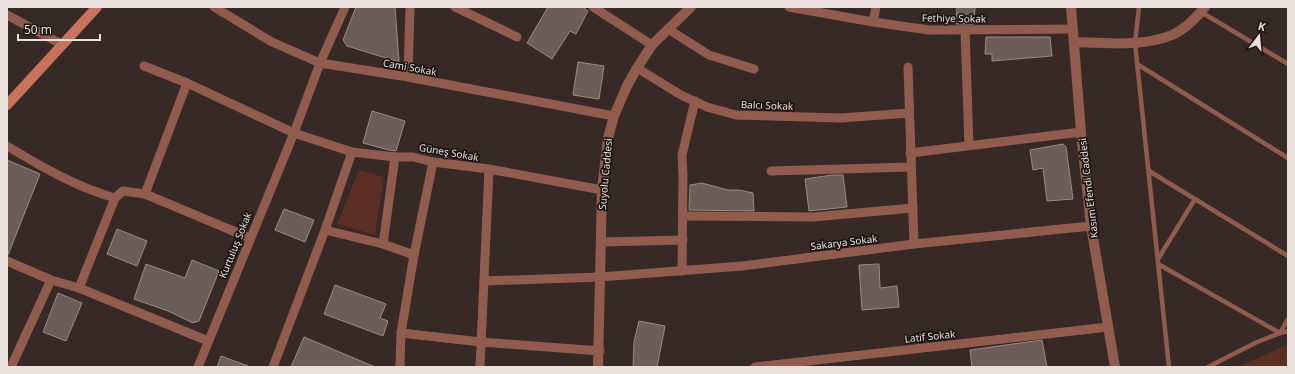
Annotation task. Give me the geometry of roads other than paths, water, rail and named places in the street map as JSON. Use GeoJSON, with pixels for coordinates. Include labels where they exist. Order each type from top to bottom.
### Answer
{"type":"FeatureCollection","features":[{"type":"Feature","properties":{"kind":"main road"},"geometry":{"type":"LineString","coordinates":[[7,105],[97,7]]}},
{"type":"Feature","properties":{"kind":"street","name":"Cami Sokak"},"geometry":{"type":"LineString","coordinates":[[214,7],[272,42],[320,63],[408,77],[614,116]]}},
{"type":"Feature","properties":{"kind":"street","name":"Kurtuluş Sokak"},"geometry":{"type":"LineString","coordinates":[[198,367],[294,133],[320,63],[345,7]]}},
{"type":"Feature","properties":{"kind":"street"},"geometry":{"type":"LineString","coordinates":[[408,77],[410,7]]}},
{"type":"Feature","properties":{"kind":"street"},"geometry":{"type":"LineString","coordinates":[[455,7],[517,37]]}},
{"type":"Feature","properties":{"kind":"street"},"geometry":{"type":"LineString","coordinates":[[594,7],[652,45]]}},
{"type":"Feature","properties":{"kind":"street","name":"Suyolu Caddesi"},"geometry":{"type":"LineString","coordinates":[[598,367],[600,351],[602,190],[608,138],[614,116],[627,86],[637,68],[652,45],[691,7]]}},
{"type":"Feature","properties":{"kind":"street","name":"Fethiye Sokak"},"geometry":{"type":"LineString","coordinates":[[789,7],[929,30],[1073,29]]}},
{"type":"Feature","properties":{"kind":"street"},"geometry":{"type":"LineString","coordinates":[[873,22],[876,7]]}},
{"type":"Feature","properties":{"kind":"street","name":"Kasım Efendi Caddesi"},"geometry":{"type":"LineString","coordinates":[[1071,7],[1081,132],[1091,226],[1115,367]]}},
{"type":"Feature","properties":{"kind":"street"},"geometry":{"type":"LineString","coordinates":[[1074,42],[1135,43],[1173,35],[1192,22],[1203,9]]}},
{"type":"Feature","properties":{"kind":"street"},"geometry":{"type":"LineString","coordinates":[[7,15],[63,44]]}},
{"type":"Feature","properties":{"kind":"street"},"geometry":{"type":"LineString","coordinates":[[668,30],[709,55],[754,69]]}},
{"type":"Feature","properties":{"kind":"street"},"geometry":{"type":"LineString","coordinates":[[965,30],[969,145]]}},
{"type":"Feature","properties":{"kind":"street","name":"Güneş Sokak"},"geometry":{"type":"LineString","coordinates":[[144,66],[188,83],[294,133],[352,152],[395,157],[413,157],[433,162],[489,169],[602,190]]}},
{"type":"Feature","properties":{"kind":"street"},"geometry":{"type":"LineString","coordinates":[[908,67],[914,244]]}},
{"type":"Feature","properties":{"kind":"street","name":"Balcı Sokak"},"geometry":{"type":"LineString","coordinates":[[637,68],[681,95],[707,107],[736,115],[841,118],[909,113]]}},
{"type":"Feature","properties":{"kind":"street"},"geometry":{"type":"LineString","coordinates":[[145,194],[188,83]]}},
{"type":"Feature","properties":{"kind":"street"},"geometry":{"type":"LineString","coordinates":[[682,271],[684,176],[682,155],[695,101]]}},
{"type":"Feature","properties":{"kind":"street"},"geometry":{"type":"LineString","coordinates":[[910,153],[1081,132]]}},
{"type":"Feature","properties":{"kind":"street"},"geometry":{"type":"LineString","coordinates":[[7,146],[54,174],[100,194],[115,198]]}},
{"type":"Feature","properties":{"kind":"street"},"geometry":{"type":"LineString","coordinates":[[273,367],[325,230],[352,152]]}},
{"type":"Feature","properties":{"kind":"street"},"geometry":{"type":"LineString","coordinates":[[383,244],[395,157]]}},
{"type":"Feature","properties":{"kind":"street"},"geometry":{"type":"LineString","coordinates":[[400,367],[401,333],[414,256],[433,162]]}},
{"type":"Feature","properties":{"kind":"street"},"geometry":{"type":"LineString","coordinates":[[771,171],[911,167]]}},
{"type":"Feature","properties":{"kind":"street"},"geometry":{"type":"LineString","coordinates":[[480,367],[489,169]]}},
{"type":"Feature","properties":{"kind":"street"},"geometry":{"type":"LineString","coordinates":[[79,288],[115,198],[124,191],[145,194],[250,238]]}},
{"type":"Feature","properties":{"kind":"street"},"geometry":{"type":"LineString","coordinates":[[683,216],[813,217],[912,208]]}},
{"type":"Feature","properties":{"kind":"street","name":"Sakarya Sokak"},"geometry":{"type":"LineString","coordinates":[[484,281],[600,277],[742,266],[914,244],[1091,226]]}},
{"type":"Feature","properties":{"kind":"street"},"geometry":{"type":"LineString","coordinates":[[325,230],[383,244],[414,256]]}},
{"type":"Feature","properties":{"kind":"street"},"geometry":{"type":"LineString","coordinates":[[601,242],[683,240]]}},
{"type":"Feature","properties":{"kind":"street"},"geometry":{"type":"LineString","coordinates":[[7,262],[51,280],[79,288],[208,341]]}},
{"type":"Feature","properties":{"kind":"street"},"geometry":{"type":"LineString","coordinates":[[11,367],[51,280]]}},
{"type":"Feature","properties":{"kind":"street","name":"Latif Sokak"},"geometry":{"type":"LineString","coordinates":[[755,367],[1108,327]]}},
{"type":"Feature","properties":{"kind":"street"},"geometry":{"type":"LineString","coordinates":[[401,333],[481,342],[600,351]]}},
{"type":"Feature","properties":{"kind":"lane"},"geometry":{"type":"LineString","coordinates":[[1139,7],[1135,43],[1169,367]]}},
{"type":"Feature","properties":{"kind":"lane"},"geometry":{"type":"LineString","coordinates":[[1203,9],[1288,64]]}},
{"type":"Feature","properties":{"kind":"lane"},"geometry":{"type":"LineString","coordinates":[[1137,64],[1288,158]]}},
{"type":"Feature","properties":{"kind":"lane"},"geometry":{"type":"LineString","coordinates":[[1148,171],[1288,256]]}},
{"type":"Feature","properties":{"kind":"lane"},"geometry":{"type":"LineString","coordinates":[[1158,262],[1195,199]]}},
{"type":"Feature","properties":{"kind":"lane"},"geometry":{"type":"LineString","coordinates":[[1158,262],[1280,333]]}},
{"type":"Feature","properties":{"kind":"lane"},"geometry":{"type":"LineString","coordinates":[[1280,333],[1288,319]]}},
{"type":"Feature","properties":{"kind":"lane"},"geometry":{"type":"LineString","coordinates":[[1208,367],[1255,343],[1288,331]]}}]}
